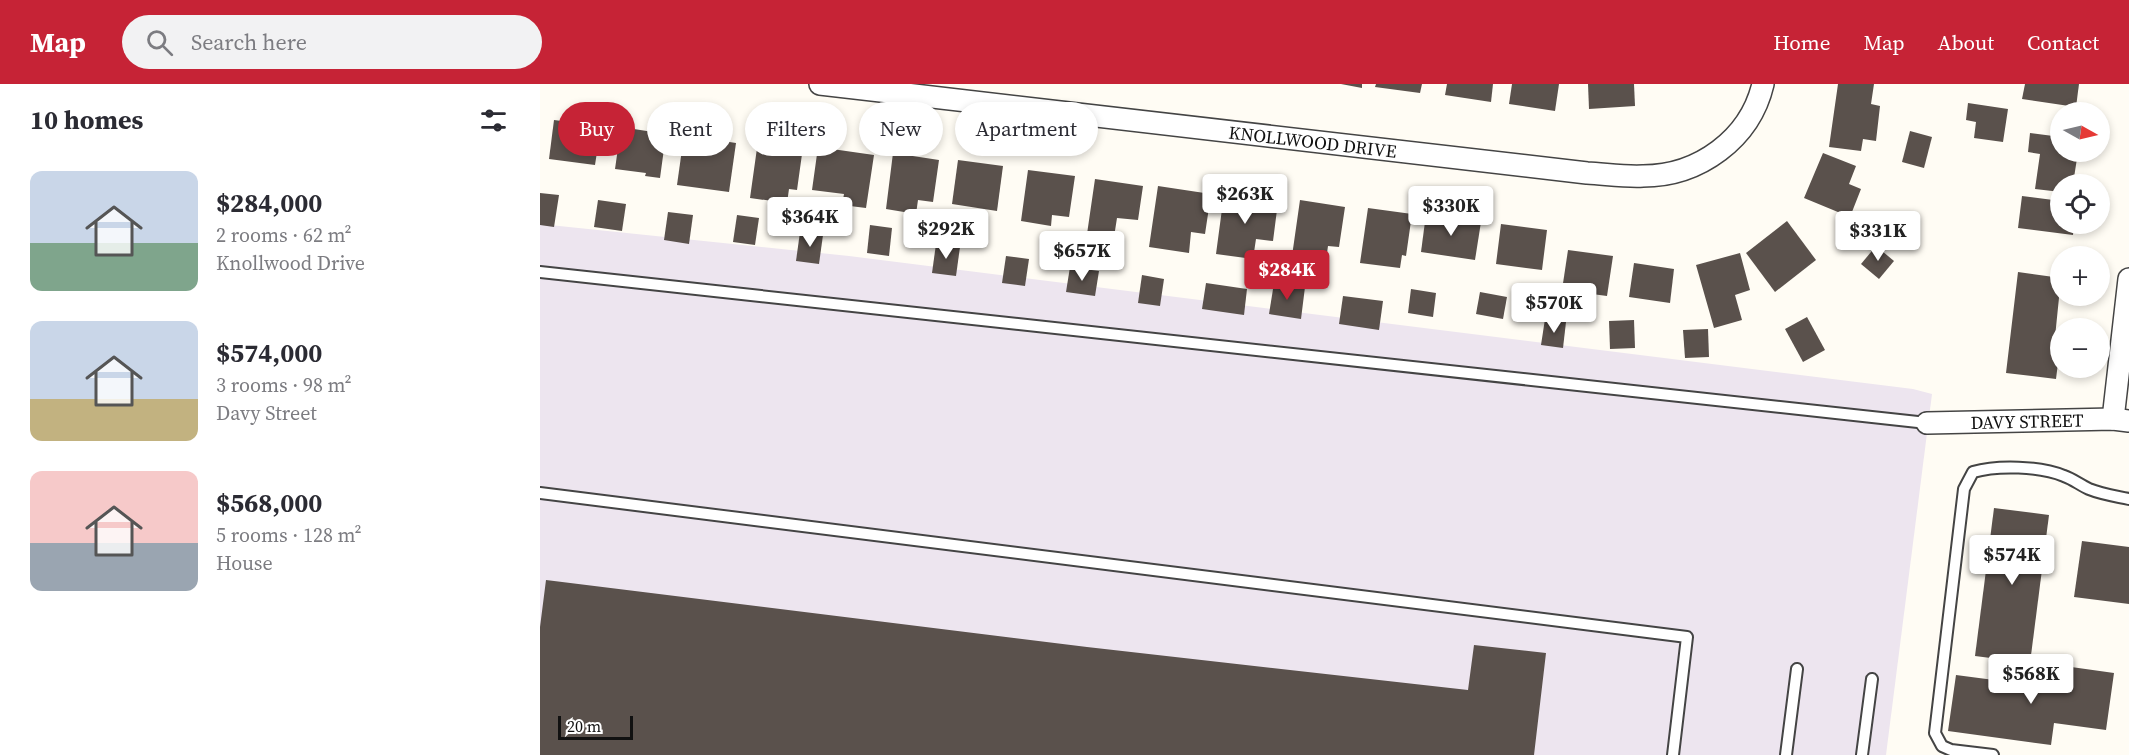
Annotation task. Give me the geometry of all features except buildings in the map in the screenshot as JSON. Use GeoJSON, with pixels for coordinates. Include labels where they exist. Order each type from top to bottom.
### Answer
{"type":"FeatureCollection","features":[{"type":"Feature","properties":{"kind":"street","name":"KNOLLWOOD DRIVE"},"geometry":{"type":"LineString","coordinates":[[820,84],[1587,173],[1645,177],[1684,170],[1709,157],[1732,141],[1748,122],[1763,84]]}},
{"type":"Feature","properties":{"kind":"street"},"geometry":{"type":"LineString","coordinates":[[2121,420],[2129,279]]}},
{"type":"Feature","properties":{"kind":"street","name":"DAVY STREET"},"geometry":{"type":"LineString","coordinates":[[1927,423],[2121,420]]}},
{"type":"Feature","properties":{"kind":"lane"},"geometry":{"type":"LineString","coordinates":[[540,272],[1927,423]]}},
{"type":"Feature","properties":{"kind":"lane"},"geometry":{"type":"LineString","coordinates":[[1993,755],[1951,750],[1942,746],[1935,733],[1964,489],[1973,472],[1986,468],[2037,469],[2064,476],[2103,494],[2129,499]]}},
{"type":"Feature","properties":{"kind":"lane"},"geometry":{"type":"LineString","coordinates":[[540,493],[1687,637],[1673,755]]}},
{"type":"Feature","properties":{"kind":"lane"},"geometry":{"type":"LineString","coordinates":[[1786,755],[1797,669]]}},
{"type":"Feature","properties":{"kind":"lane"},"geometry":{"type":"LineString","coordinates":[[1862,755],[1872,679]]}},
{"type":"Feature","properties":{"kind":"shaded area"},"geometry":{"type":"Polygon","coordinates":[[[540,224],[849,256],[1913,389],[1932,394],[1886,755],[540,755],[540,224]]]}}]}
